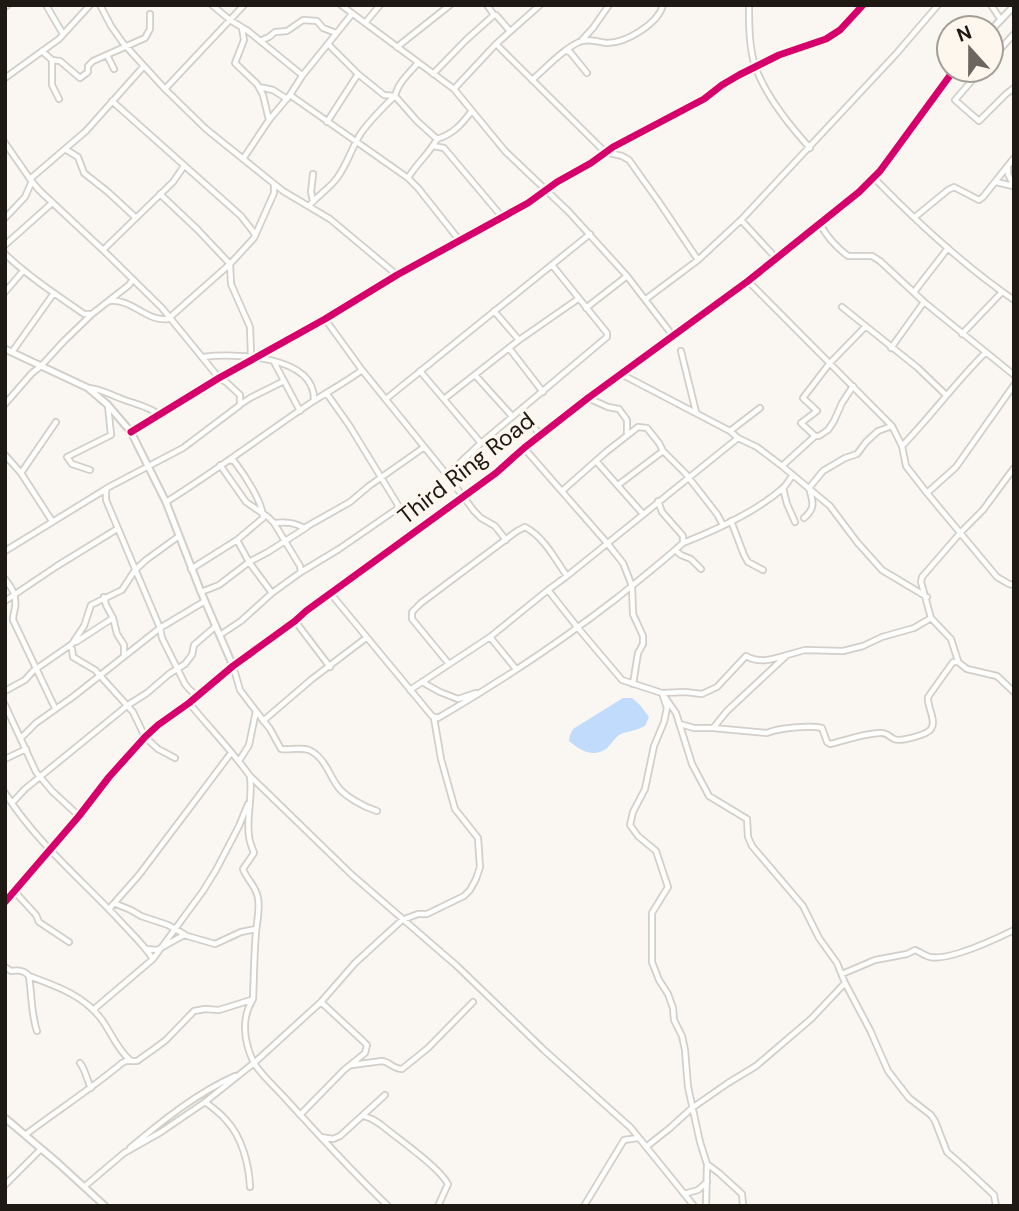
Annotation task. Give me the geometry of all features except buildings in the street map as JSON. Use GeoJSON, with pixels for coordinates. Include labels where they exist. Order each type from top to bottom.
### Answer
{"type":"FeatureCollection","features":[{"type":"Feature","properties":{"kind":"street"},"geometry":{"type":"LineString","coordinates":[[46,5],[63,34]]}},
{"type":"Feature","properties":{"kind":"street"},"geometry":{"type":"LineString","coordinates":[[5,78],[63,34],[90,5]]}},
{"type":"Feature","properties":{"kind":"street"},"geometry":{"type":"LineString","coordinates":[[100,5],[126,46],[206,129],[274,184],[311,204],[397,275]]}},
{"type":"Feature","properties":{"kind":"street"},"geometry":{"type":"LineString","coordinates":[[212,5],[302,76]]}},
{"type":"Feature","properties":{"kind":"street"},"geometry":{"type":"LineString","coordinates":[[165,89],[244,5]]}},
{"type":"Feature","properties":{"kind":"street"},"geometry":{"type":"LineString","coordinates":[[341,5],[454,89],[505,151],[590,234],[646,299],[673,337]]}},
{"type":"Feature","properties":{"kind":"street"},"geometry":{"type":"LineString","coordinates":[[365,23],[380,5]]}},
{"type":"Feature","properties":{"kind":"street"},"geometry":{"type":"LineString","coordinates":[[397,47],[450,5]]}},
{"type":"Feature","properties":{"kind":"street"},"geometry":{"type":"LineString","coordinates":[[487,5],[510,31]]}},
{"type":"Feature","properties":{"kind":"street"},"geometry":{"type":"LineString","coordinates":[[454,89],[496,44],[540,5]]}},
{"type":"Feature","properties":{"kind":"street"},"geometry":{"type":"LineString","coordinates":[[532,80],[565,51],[581,41],[609,5]]}},
{"type":"Feature","properties":{"kind":"street"},"geometry":{"type":"LineString","coordinates":[[581,41],[608,43],[628,38],[642,31],[660,14],[663,5]]}},
{"type":"Feature","properties":{"kind":"street"},"geometry":{"type":"LineString","coordinates":[[748,5],[755,66],[775,104],[810,148]]}},
{"type":"Feature","properties":{"kind":"street"},"geometry":{"type":"LineString","coordinates":[[131,432],[253,357],[503,218],[605,152],[704,99],[755,66],[826,39],[840,30],[863,5]]}},
{"type":"Feature","properties":{"kind":"street"},"geometry":{"type":"LineString","coordinates":[[646,299],[698,260],[741,220],[810,148],[938,5]]}},
{"type":"Feature","properties":{"kind":"street"},"geometry":{"type":"LineString","coordinates":[[42,51],[52,60],[60,61],[80,78],[88,72],[88,66],[93,61],[145,38],[150,29],[150,14]]}},
{"type":"Feature","properties":{"kind":"street"},"geometry":{"type":"LineString","coordinates":[[243,159],[302,76],[352,14]]}},
{"type":"Feature","properties":{"kind":"street"},"geometry":{"type":"LineString","coordinates":[[433,74],[494,15]]}},
{"type":"Feature","properties":{"kind":"street"},"geometry":{"type":"LineString","coordinates":[[260,41],[275,32],[287,31],[303,20],[310,19],[317,21],[323,29],[336,33]]}},
{"type":"Feature","properties":{"kind":"street"},"geometry":{"type":"LineString","coordinates":[[242,28],[244,40],[234,63],[263,95],[269,120]]}},
{"type":"Feature","properties":{"kind":"street"},"geometry":{"type":"LineString","coordinates":[[328,44],[384,95],[395,96],[437,139]]}},
{"type":"Feature","properties":{"kind":"street"},"geometry":{"type":"LineString","coordinates":[[496,44],[605,152],[629,160],[698,260]]}},
{"type":"Feature","properties":{"kind":"street"},"geometry":{"type":"LineString","coordinates":[[565,51],[570,52],[587,74]]}},
{"type":"Feature","properties":{"kind":"street"},"geometry":{"type":"LineString","coordinates":[[107,55],[114,69]]}},
{"type":"Feature","properties":{"kind":"street"},"geometry":{"type":"LineString","coordinates":[[52,60],[52,85],[59,99]]}},
{"type":"Feature","properties":{"kind":"street"},"geometry":{"type":"LineString","coordinates":[[311,204],[338,177],[360,134],[395,96],[404,78],[418,63]]}},
{"type":"Feature","properties":{"kind":"street"},"geometry":{"type":"LineString","coordinates":[[5,218],[25,197],[31,180],[86,131],[144,66]]}},
{"type":"Feature","properties":{"kind":"street"},"geometry":{"type":"LineString","coordinates":[[327,122],[358,74]]}},
{"type":"Feature","properties":{"kind":"street","name":"Third Ring Road"},"geometry":{"type":"LineString","coordinates":[[5,902],[109,777],[158,725],[306,611],[496,473],[587,398],[748,281],[820,224],[874,178],[944,84]]}},
{"type":"Feature","properties":{"kind":"street"},"geometry":{"type":"LineString","coordinates":[[969,84],[955,100],[979,121],[1014,88]]}},
{"type":"Feature","properties":{"kind":"street"},"geometry":{"type":"LineString","coordinates":[[258,87],[288,97],[408,178],[456,236],[458,242]]}},
{"type":"Feature","properties":{"kind":"street"},"geometry":{"type":"LineString","coordinates":[[112,101],[241,216],[256,234]]}},
{"type":"Feature","properties":{"kind":"street"},"geometry":{"type":"LineString","coordinates":[[408,178],[437,139],[457,129],[471,112]]}},
{"type":"Feature","properties":{"kind":"street"},"geometry":{"type":"LineString","coordinates":[[5,143],[31,180],[52,203],[162,308],[219,378],[240,395],[240,405]]}},
{"type":"Feature","properties":{"kind":"street"},"geometry":{"type":"LineString","coordinates":[[433,146],[444,148],[503,218]]}},
{"type":"Feature","properties":{"kind":"street"},"geometry":{"type":"LineString","coordinates":[[65,149],[78,157],[84,173],[136,219]]}},
{"type":"Feature","properties":{"kind":"street"},"geometry":{"type":"LineString","coordinates":[[915,217],[954,187],[979,200],[1014,158]]}},
{"type":"Feature","properties":{"kind":"street"},"geometry":{"type":"LineString","coordinates":[[103,250],[173,182],[184,166]]}},
{"type":"Feature","properties":{"kind":"street"},"geometry":{"type":"LineString","coordinates":[[1009,166],[1008,174],[1014,186]]}},
{"type":"Feature","properties":{"kind":"street"},"geometry":{"type":"LineString","coordinates":[[311,204],[313,174]]}},
{"type":"Feature","properties":{"kind":"street"},"geometry":{"type":"LineString","coordinates":[[874,178],[948,248],[1014,300]]}},
{"type":"Feature","properties":{"kind":"street"},"geometry":{"type":"LineString","coordinates":[[996,182],[1014,186]]}},
{"type":"Feature","properties":{"kind":"street"},"geometry":{"type":"LineString","coordinates":[[109,301],[127,303],[157,319],[169,318],[244,251],[256,234],[274,193],[274,184]]}},
{"type":"Feature","properties":{"kind":"street"},"geometry":{"type":"LineString","coordinates":[[160,194],[230,264],[231,284],[250,327],[253,357]]}},
{"type":"Feature","properties":{"kind":"street"},"geometry":{"type":"LineString","coordinates":[[5,246],[52,203]]}},
{"type":"Feature","properties":{"kind":"street"},"geometry":{"type":"LineString","coordinates":[[741,220],[776,258]]}},
{"type":"Feature","properties":{"kind":"street"},"geometry":{"type":"LineString","coordinates":[[820,224],[833,244],[845,254],[872,256],[880,261],[924,302],[1014,375]]}},
{"type":"Feature","properties":{"kind":"street"},"geometry":{"type":"LineString","coordinates":[[386,399],[590,234]]}},
{"type":"Feature","properties":{"kind":"street"},"geometry":{"type":"LineString","coordinates":[[914,292],[948,248]]}},
{"type":"Feature","properties":{"kind":"street"},"geometry":{"type":"LineString","coordinates":[[5,254],[23,271],[84,314],[92,314]]}},
{"type":"Feature","properties":{"kind":"street"},"geometry":{"type":"LineString","coordinates":[[447,475],[607,337],[607,333],[552,265]]}},
{"type":"Feature","properties":{"kind":"street"},"geometry":{"type":"LineString","coordinates":[[5,292],[23,271]]}},
{"type":"Feature","properties":{"kind":"street"},"geometry":{"type":"LineString","coordinates":[[586,308],[627,276]]}},
{"type":"Feature","properties":{"kind":"street"},"geometry":{"type":"LineString","coordinates":[[5,404],[64,341],[133,279]]}},
{"type":"Feature","properties":{"kind":"street"},"geometry":{"type":"LineString","coordinates":[[748,281],[892,426],[902,446],[906,466],[997,577],[1014,585]]}},
{"type":"Feature","properties":{"kind":"street"},"geometry":{"type":"LineString","coordinates":[[962,334],[1002,292]]}},
{"type":"Feature","properties":{"kind":"street"},"geometry":{"type":"LineString","coordinates":[[12,352],[54,293]]}},
{"type":"Feature","properties":{"kind":"street"},"geometry":{"type":"LineString","coordinates":[[444,399],[519,340],[578,299]]}},
{"type":"Feature","properties":{"kind":"street"},"geometry":{"type":"LineString","coordinates":[[891,348],[924,302]]}},
{"type":"Feature","properties":{"kind":"street"},"geometry":{"type":"LineString","coordinates":[[842,307],[918,368],[946,395]]}},
{"type":"Feature","properties":{"kind":"street"},"geometry":{"type":"LineString","coordinates":[[494,311],[519,340]]}},
{"type":"Feature","properties":{"kind":"street"},"geometry":{"type":"LineString","coordinates":[[325,319],[474,511],[495,526],[506,540]]}},
{"type":"Feature","properties":{"kind":"street"},"geometry":{"type":"LineString","coordinates":[[815,436],[802,423],[817,411],[803,398],[829,364],[866,326]]}},
{"type":"Feature","properties":{"kind":"street"},"geometry":{"type":"LineString","coordinates":[[509,348],[543,392]]}},
{"type":"Feature","properties":{"kind":"street"},"geometry":{"type":"LineString","coordinates":[[5,349],[88,388],[108,405],[131,432],[166,502],[191,569],[233,666],[240,690],[281,748],[301,748],[317,755],[332,774],[337,787],[365,807],[377,811]]}},
{"type":"Feature","properties":{"kind":"street"},"geometry":{"type":"LineString","coordinates":[[681,351],[696,412]]}},
{"type":"Feature","properties":{"kind":"street"},"geometry":{"type":"LineString","coordinates":[[902,446],[985,353]]}},
{"type":"Feature","properties":{"kind":"street"},"geometry":{"type":"LineString","coordinates":[[203,357],[233,355],[274,361],[307,377],[314,391],[314,401]]}},
{"type":"Feature","properties":{"kind":"street"},"geometry":{"type":"LineString","coordinates":[[274,361],[300,411]]}},
{"type":"Feature","properties":{"kind":"street"},"geometry":{"type":"LineString","coordinates":[[166,502],[362,370]]}},
{"type":"Feature","properties":{"kind":"street"},"geometry":{"type":"LineString","coordinates":[[421,372],[481,443]]}},
{"type":"Feature","properties":{"kind":"street"},"geometry":{"type":"LineString","coordinates":[[621,374],[757,447],[830,506],[882,569],[927,597]]}},
{"type":"Feature","properties":{"kind":"street"},"geometry":{"type":"LineString","coordinates":[[475,375],[512,417]]}},
{"type":"Feature","properties":{"kind":"street"},"geometry":{"type":"LineString","coordinates":[[5,551],[107,488],[183,448],[250,398],[284,381]]}},
{"type":"Feature","properties":{"kind":"street"},"geometry":{"type":"LineString","coordinates":[[927,493],[956,467],[1014,385]]}},
{"type":"Feature","properties":{"kind":"street"},"geometry":{"type":"LineString","coordinates":[[782,466],[815,436],[828,430],[853,386]]}},
{"type":"Feature","properties":{"kind":"street"},"geometry":{"type":"LineString","coordinates":[[88,388],[144,405],[160,415]]}},
{"type":"Feature","properties":{"kind":"street"},"geometry":{"type":"LineString","coordinates":[[220,635],[301,572],[397,509],[398,502],[327,394]]}},
{"type":"Feature","properties":{"kind":"street"},"geometry":{"type":"LineString","coordinates":[[587,398],[619,409],[627,420],[627,435]]}},
{"type":"Feature","properties":{"kind":"street"},"geometry":{"type":"LineString","coordinates":[[90,470],[72,464],[67,457],[111,435],[108,405]]}},
{"type":"Feature","properties":{"kind":"street"},"geometry":{"type":"LineString","coordinates":[[730,431],[760,408]]}},
{"type":"Feature","properties":{"kind":"street"},"geometry":{"type":"LineString","coordinates":[[521,410],[540,435]]}},
{"type":"Feature","properties":{"kind":"street"},"geometry":{"type":"LineString","coordinates":[[21,473],[56,422]]}},
{"type":"Feature","properties":{"kind":"street"},"geometry":{"type":"LineString","coordinates":[[809,488],[823,471],[857,454],[878,431],[892,426]]}},
{"type":"Feature","properties":{"kind":"street"},"geometry":{"type":"LineString","coordinates":[[562,491],[627,435],[638,427],[646,428],[717,514],[723,525]]}},
{"type":"Feature","properties":{"kind":"street"},"geometry":{"type":"LineString","coordinates":[[410,690],[490,637],[738,438]]}},
{"type":"Feature","properties":{"kind":"street"},"geometry":{"type":"LineString","coordinates":[[201,592],[219,585],[249,562],[320,517],[350,502],[423,447]]}},
{"type":"Feature","properties":{"kind":"street"},"geometry":{"type":"LineString","coordinates":[[524,448],[623,563],[632,586],[633,614],[643,636],[633,684]]}},
{"type":"Feature","properties":{"kind":"street"},"geometry":{"type":"LineString","coordinates":[[618,485],[663,450]]}},
{"type":"Feature","properties":{"kind":"street"},"geometry":{"type":"LineString","coordinates":[[5,455],[21,473],[52,521]]}},
{"type":"Feature","properties":{"kind":"street"},"geometry":{"type":"LineString","coordinates":[[191,569],[237,540],[263,518],[260,503],[240,469],[234,461],[228,460]]}},
{"type":"Feature","properties":{"kind":"street"},"geometry":{"type":"LineString","coordinates":[[596,461],[643,514]]}},
{"type":"Feature","properties":{"kind":"street"},"geometry":{"type":"LineString","coordinates":[[220,465],[246,502],[274,523],[301,572]]}},
{"type":"Feature","properties":{"kind":"street"},"geometry":{"type":"LineString","coordinates":[[1014,468],[983,510],[922,577],[921,582],[931,618],[951,639],[958,662],[967,669],[997,676],[1014,692]]}},
{"type":"Feature","properties":{"kind":"street"},"geometry":{"type":"LineString","coordinates":[[434,718],[485,690],[550,648],[632,586],[683,543],[762,503],[783,488],[793,475]]}},
{"type":"Feature","properties":{"kind":"street"},"geometry":{"type":"LineString","coordinates":[[107,488],[106,500],[162,638],[189,690],[197,696]]}},
{"type":"Feature","properties":{"kind":"street"},"geometry":{"type":"LineString","coordinates":[[783,488],[795,522]]}},
{"type":"Feature","properties":{"kind":"street"},"geometry":{"type":"LineString","coordinates":[[804,518],[811,512],[813,502],[809,488]]}},
{"type":"Feature","properties":{"kind":"street"},"geometry":{"type":"LineString","coordinates":[[658,502],[662,512],[683,536],[683,543]]}},
{"type":"Feature","properties":{"kind":"street"},"geometry":{"type":"LineString","coordinates":[[731,521],[748,562],[763,570]]}},
{"type":"Feature","properties":{"kind":"street"},"geometry":{"type":"LineString","coordinates":[[274,523],[299,524],[304,528],[307,526]]}},
{"type":"Feature","properties":{"kind":"street"},"geometry":{"type":"LineString","coordinates":[[449,664],[412,619],[412,612],[421,603],[524,527],[546,546],[567,576]]}},
{"type":"Feature","properties":{"kind":"street"},"geometry":{"type":"LineString","coordinates":[[5,601],[117,529]]}},
{"type":"Feature","properties":{"kind":"street"},"geometry":{"type":"LineString","coordinates":[[70,645],[84,626],[91,606],[122,590],[135,570],[179,536]]}},
{"type":"Feature","properties":{"kind":"street"},"geometry":{"type":"LineString","coordinates":[[237,540],[249,562],[272,593]]}},
{"type":"Feature","properties":{"kind":"street"},"geometry":{"type":"LineString","coordinates":[[675,550],[691,559],[701,569]]}},
{"type":"Feature","properties":{"kind":"street"},"geometry":{"type":"LineString","coordinates":[[300,566],[308,569]]}},
{"type":"Feature","properties":{"kind":"street"},"geometry":{"type":"LineString","coordinates":[[5,579],[15,592],[13,620],[55,708]]}},
{"type":"Feature","properties":{"kind":"street"},"geometry":{"type":"LineString","coordinates":[[548,590],[622,680],[662,693],[702,694],[717,687],[746,656],[753,660],[767,661],[805,650],[843,651],[914,628],[931,618]]}},
{"type":"Feature","properties":{"kind":"street"},"geometry":{"type":"LineString","coordinates":[[124,1153],[205,1102],[254,1063],[321,1002],[355,963],[402,920],[418,914],[427,914],[464,896],[476,879],[480,866],[478,838],[455,809],[441,759],[434,718],[331,594]]}},
{"type":"Feature","properties":{"kind":"street"},"geometry":{"type":"LineString","coordinates":[[104,597],[117,634],[124,645],[124,656]]}},
{"type":"Feature","properties":{"kind":"street"},"geometry":{"type":"LineString","coordinates":[[21,738],[36,723],[160,628],[205,601]]}},
{"type":"Feature","properties":{"kind":"street"},"geometry":{"type":"LineString","coordinates":[[5,691],[113,618]]}},
{"type":"Feature","properties":{"kind":"street"},"geometry":{"type":"LineString","coordinates":[[295,621],[330,667]]}},
{"type":"Feature","properties":{"kind":"street"},"geometry":{"type":"LineString","coordinates":[[12,803],[25,789],[128,705],[185,664],[192,655],[194,645],[216,626]]}},
{"type":"Feature","properties":{"kind":"street"},"geometry":{"type":"LineString","coordinates":[[490,637],[516,669]]}},
{"type":"Feature","properties":{"kind":"street"},"geometry":{"type":"LineString","coordinates":[[263,721],[366,638]]}},
{"type":"Feature","properties":{"kind":"street"},"geometry":{"type":"LineString","coordinates":[[70,645],[73,657],[95,670],[128,705],[145,737],[158,749],[175,758]]}},
{"type":"Feature","properties":{"kind":"street"},"geometry":{"type":"LineString","coordinates":[[713,727],[787,655]]}},
{"type":"Feature","properties":{"kind":"street"},"geometry":{"type":"LineString","coordinates":[[679,724],[694,728],[713,727],[767,733],[773,730],[818,726],[822,728],[830,744],[859,735],[882,732],[898,740],[912,738],[932,729],[928,697],[953,662],[958,662]]}},
{"type":"Feature","properties":{"kind":"street"},"geometry":{"type":"LineString","coordinates":[[422,682],[458,699],[485,690]]}},
{"type":"Feature","properties":{"kind":"street"},"geometry":{"type":"LineString","coordinates":[[662,693],[676,713],[692,764],[709,796],[747,820],[749,840],[758,854],[803,906],[819,938],[837,963],[887,1071],[909,1098],[931,1115],[947,1152],[994,1195],[996,1206]]}},
{"type":"Feature","properties":{"kind":"street"},"geometry":{"type":"LineString","coordinates":[[662,693],[667,708],[664,722],[654,746],[645,789],[630,825],[656,850],[668,887],[652,913],[652,962],[673,1007],[674,1020],[685,1049],[692,1108],[707,1164],[706,1206]]}},
{"type":"Feature","properties":{"kind":"street"},"geometry":{"type":"LineString","coordinates":[[189,703],[250,776],[352,874],[465,974],[631,1128],[694,1206]]}},
{"type":"Feature","properties":{"kind":"street"},"geometry":{"type":"LineString","coordinates":[[5,705],[33,768],[52,791],[79,816]]}},
{"type":"Feature","properties":{"kind":"street"},"geometry":{"type":"LineString","coordinates":[[239,761],[249,745],[256,711]]}},
{"type":"Feature","properties":{"kind":"street"},"geometry":{"type":"LineString","coordinates":[[5,759],[26,749]]}},
{"type":"Feature","properties":{"kind":"street"},"geometry":{"type":"LineString","coordinates":[[109,909],[151,859],[231,753]]}},
{"type":"Feature","properties":{"kind":"street"},"geometry":{"type":"LineString","coordinates":[[93,1010],[153,959],[216,870],[250,800],[253,791],[250,776]]}},
{"type":"Feature","properties":{"kind":"street"},"geometry":{"type":"LineString","coordinates":[[5,793],[49,849],[109,909],[153,959]]}},
{"type":"Feature","properties":{"kind":"street"},"geometry":{"type":"LineString","coordinates":[[250,800],[248,835],[254,853],[243,869],[253,884],[259,904],[253,999],[245,1020],[245,1037],[254,1063],[351,1171],[388,1206]]}},
{"type":"Feature","properties":{"kind":"street"},"geometry":{"type":"LineString","coordinates":[[15,892],[39,922],[69,942]]}},
{"type":"Feature","properties":{"kind":"street"},"geometry":{"type":"LineString","coordinates":[[115,904],[175,928],[184,935],[215,944],[241,932],[256,929]]}},
{"type":"Feature","properties":{"kind":"street"},"geometry":{"type":"LineString","coordinates":[[842,974],[875,960],[915,950],[928,957],[944,957],[981,945],[1014,930]]}},
{"type":"Feature","properties":{"kind":"street"},"geometry":{"type":"LineString","coordinates":[[146,949],[160,948],[184,935]]}},
{"type":"Feature","properties":{"kind":"street"},"geometry":{"type":"LineString","coordinates":[[7,970],[26,972],[29,976],[77,996],[102,1020],[122,1053],[131,1061]]}},
{"type":"Feature","properties":{"kind":"street"},"geometry":{"type":"LineString","coordinates":[[29,976],[37,1031]]}},
{"type":"Feature","properties":{"kind":"street"},"geometry":{"type":"LineString","coordinates":[[646,1147],[692,1108],[756,1066],[811,1019],[845,983]]}},
{"type":"Feature","properties":{"kind":"street"},"geometry":{"type":"LineString","coordinates":[[25,1135],[122,1063],[137,1061],[166,1040],[194,1011],[219,1010],[253,999]]}},
{"type":"Feature","properties":{"kind":"street"},"geometry":{"type":"LineString","coordinates":[[300,1115],[344,1070],[365,1053],[367,1045],[321,1002]]}},
{"type":"Feature","properties":{"kind":"street"},"geometry":{"type":"LineString","coordinates":[[352,1065],[386,1061],[397,1069],[402,1069],[428,1048],[472,1002]]}},
{"type":"Feature","properties":{"kind":"street"},"geometry":{"type":"LineString","coordinates":[[80,1063],[91,1088]]}},
{"type":"Feature","properties":{"kind":"street"},"geometry":{"type":"LineString","coordinates":[[84,1187],[181,1107],[221,1082],[242,1073]]}},
{"type":"Feature","properties":{"kind":"street"},"geometry":{"type":"LineString","coordinates":[[320,1137],[333,1139],[340,1136],[385,1095]]}},
{"type":"Feature","properties":{"kind":"street"},"geometry":{"type":"LineString","coordinates":[[205,1102],[226,1120],[239,1138],[249,1170],[250,1187]]}},
{"type":"Feature","properties":{"kind":"street"},"geometry":{"type":"LineString","coordinates":[[363,1116],[380,1124],[447,1180],[448,1184],[438,1206]]}},
{"type":"Feature","properties":{"kind":"street"},"geometry":{"type":"LineString","coordinates":[[5,1118],[105,1206]]}},
{"type":"Feature","properties":{"kind":"street"},"geometry":{"type":"LineString","coordinates":[[584,1206],[624,1140],[639,1138]]}},
{"type":"Feature","properties":{"kind":"street"},"geometry":{"type":"LineString","coordinates":[[5,1185],[41,1149]]}},
{"type":"Feature","properties":{"kind":"street"},"geometry":{"type":"LineString","coordinates":[[707,1164],[742,1194],[743,1206]]}},
{"type":"Feature","properties":{"kind":"street"},"geometry":{"type":"LineString","coordinates":[[684,1194],[698,1190],[708,1182]]}},
{"type":"Feature","properties":{"kind":"water"},"geometry":{"type":"Polygon","coordinates":[[[623,698],[632,698],[640,705],[649,717],[645,726],[620,734],[606,749],[596,753],[582,750],[569,741],[573,729],[623,698]]]}},
{"type":"Feature","properties":{"kind":"cycle path"},"geometry":{"type":"LineString","coordinates":[[131,432],[397,275],[528,203],[613,147],[704,99],[739,75],[779,55],[826,39],[840,30],[863,5]]}},
{"type":"Feature","properties":{"kind":"cycle path"},"geometry":{"type":"LineString","coordinates":[[5,902],[109,777],[158,725],[306,611],[496,473],[588,398],[748,281],[859,192],[880,171],[944,84]]}}]}
